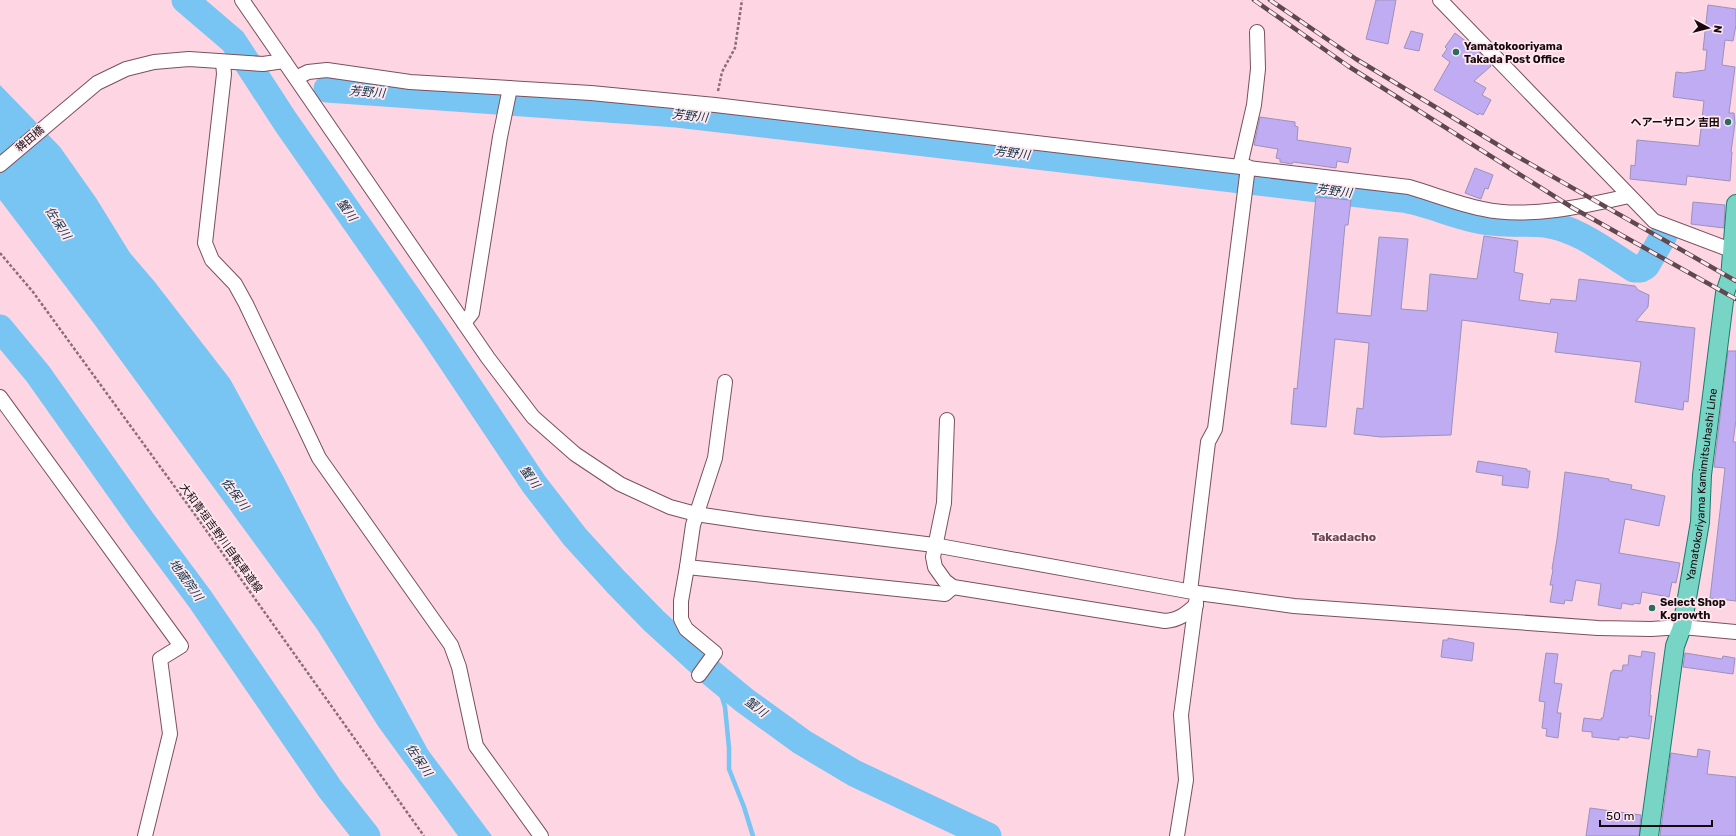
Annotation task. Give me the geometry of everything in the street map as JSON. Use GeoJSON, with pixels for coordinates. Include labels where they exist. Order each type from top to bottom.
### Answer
{"type":"FeatureCollection","features":[{"type":"Feature","properties":{"kind":"main road","name":"Yamatokoriyama Kamimitsuhashi Line"},"geometry":{"type":"LineString","coordinates":[[1649,836],[1675,646],[1682,627],[1700,522],[1702,475],[1725,293],[1730,278],[1734,251],[1736,204]]}},
{"type":"Feature","properties":{"kind":"street"},"geometry":{"type":"LineString","coordinates":[[1440,0],[1654,221],[1734,251]]}},
{"type":"Feature","properties":{"kind":"street"},"geometry":{"type":"LineString","coordinates":[[244,1],[488,358],[533,416],[575,454],[620,484],[670,507],[696,514],[757,523],[934,545],[1194,596],[1294,606],[1598,628],[1652,629],[1682,627],[1736,632]]}},
{"type":"Feature","properties":{"kind":"street"},"geometry":{"type":"LineString","coordinates":[[1177,836],[1186,780],[1181,715],[1194,596],[1208,442],[1215,429],[1245,189],[1244,167],[1254,106],[1258,69],[1257,32]]}},
{"type":"Feature","properties":{"kind":"street","name":"稗田橋"},"geometry":{"type":"LineString","coordinates":[[0,165],[59,113],[97,83],[126,69],[154,62],[188,59],[264,64],[284,61]]}},
{"type":"Feature","properties":{"kind":"street"},"geometry":{"type":"LineString","coordinates":[[225,62],[205,243],[212,260],[235,284],[242,297],[319,458],[451,645],[459,667],[476,746],[541,836]]}},
{"type":"Feature","properties":{"kind":"street"},"geometry":{"type":"LineString","coordinates":[[296,78],[308,72],[327,70],[410,82],[591,93],[715,105],[1409,187],[1483,210],[1520,213],[1573,208],[1629,196]]}},
{"type":"Feature","properties":{"kind":"street"},"geometry":{"type":"LineString","coordinates":[[464,323],[472,313],[510,88]]}},
{"type":"Feature","properties":{"kind":"street"},"geometry":{"type":"LineString","coordinates":[[699,675],[715,653],[686,630],[681,619],[681,601],[688,567],[693,525],[715,458],[725,382]]}},
{"type":"Feature","properties":{"kind":"street"},"geometry":{"type":"LineString","coordinates":[[0,397],[181,646],[160,658],[170,734],[145,836]]}},
{"type":"Feature","properties":{"kind":"street"},"geometry":{"type":"LineString","coordinates":[[947,420],[944,503],[934,545],[933,557],[935,567],[945,581],[953,587],[1165,621],[1175,620],[1184,616],[1194,596]]}},
{"type":"Feature","properties":{"kind":"street"},"geometry":{"type":"LineString","coordinates":[[688,567],[944,594],[953,587]]}},
{"type":"Feature","properties":{"kind":"path"},"geometry":{"type":"LineString","coordinates":[[715,105],[722,72],[735,48],[742,0]]}},
{"type":"Feature","properties":{"kind":"path","name":"大和青垣吉野川自転車道線"},"geometry":{"type":"LineString","coordinates":[[0,253],[33,292],[196,516],[424,836]]}},
{"type":"Feature","properties":{"kind":"water","name":"佐保川"},"geometry":{"type":"Polygon","coordinates":[[[0,85],[60,147],[96,198],[130,253],[154,281],[230,379],[283,476],[347,601],[428,750],[492,836],[458,836],[378,726],[317,629],[95,325],[0,200],[0,85]]]}},
{"type":"Feature","properties":{"kind":"building"},"geometry":{"type":"Polygon","coordinates":[[[1376,0],[1396,0],[1388,44],[1366,39],[1376,0]]]}},
{"type":"Feature","properties":{"kind":"building"},"geometry":{"type":"Polygon","coordinates":[[[1708,5],[1736,9],[1736,25],[1733,41],[1725,40],[1722,65],[1735,67],[1729,113],[1734,113],[1735,123],[1731,152],[1730,181],[1687,176],[1686,185],[1630,179],[1631,165],[1635,166],[1637,140],[1699,146],[1704,101],[1673,97],[1676,72],[1684,73],[1705,70],[1707,50],[1703,50],[1708,5]]]}},
{"type":"Feature","properties":{"kind":"building"},"geometry":{"type":"Polygon","coordinates":[[[1411,31],[1423,34],[1419,51],[1404,48],[1411,31]]]}},
{"type":"Feature","properties":{"kind":"building"},"geometry":{"type":"Polygon","coordinates":[[[1455,33],[1476,49],[1491,66],[1474,81],[1486,88],[1482,95],[1491,100],[1483,115],[1479,113],[1478,115],[1434,90],[1450,62],[1442,56],[1447,49],[1445,47],[1455,33]]]}},
{"type":"Feature","properties":{"kind":"building"},"geometry":{"type":"Polygon","coordinates":[[[1260,117],[1295,122],[1295,126],[1298,127],[1297,140],[1351,148],[1348,163],[1337,161],[1336,168],[1293,162],[1292,164],[1280,162],[1280,159],[1276,158],[1278,149],[1254,145],[1260,117]]]}},
{"type":"Feature","properties":{"kind":"building"},"geometry":{"type":"Polygon","coordinates":[[[1475,168],[1493,175],[1488,189],[1485,188],[1481,199],[1465,193],[1475,168]]]}},
{"type":"Feature","properties":{"kind":"building"},"geometry":{"type":"Polygon","coordinates":[[[1316,197],[1351,200],[1348,225],[1345,225],[1337,313],[1371,316],[1379,237],[1408,239],[1401,309],[1427,311],[1430,274],[1477,279],[1484,236],[1518,241],[1514,272],[1523,274],[1519,300],[1550,304],[1551,299],[1576,301],[1579,279],[1635,286],[1638,290],[1649,295],[1648,307],[1636,321],[1695,328],[1688,402],[1684,401],[1683,410],[1635,402],[1641,362],[1555,352],[1558,333],[1462,320],[1451,435],[1381,437],[1354,434],[1357,408],[1363,409],[1369,343],[1335,339],[1326,427],[1291,424],[1294,388],[1297,389],[1316,197]]]}},
{"type":"Feature","properties":{"kind":"building"},"geometry":{"type":"Polygon","coordinates":[[[1693,202],[1725,205],[1724,228],[1691,224],[1693,202]]]}},
{"type":"Feature","properties":{"kind":"building"},"geometry":{"type":"Polygon","coordinates":[[[1728,351],[1736,351],[1736,420],[1733,442],[1736,442],[1736,601],[1710,598],[1725,468],[1714,467],[1728,351]]]}},
{"type":"Feature","properties":{"kind":"building"},"geometry":{"type":"Polygon","coordinates":[[[1478,461],[1527,469],[1527,471],[1530,471],[1528,488],[1502,485],[1503,476],[1476,472],[1478,461]]]}},
{"type":"Feature","properties":{"kind":"building"},"geometry":{"type":"Polygon","coordinates":[[[1565,472],[1609,479],[1609,481],[1632,485],[1631,489],[1665,496],[1659,526],[1625,519],[1619,553],[1680,563],[1676,583],[1672,582],[1669,597],[1642,592],[1640,604],[1634,603],[1633,605],[1622,603],[1621,609],[1598,605],[1601,584],[1576,580],[1572,601],[1565,600],[1564,604],[1550,602],[1553,585],[1550,585],[1565,472]]]}},
{"type":"Feature","properties":{"kind":"building"},"geometry":{"type":"Polygon","coordinates":[[[1448,638],[1474,643],[1472,661],[1441,657],[1443,640],[1448,640],[1448,638]]]}},
{"type":"Feature","properties":{"kind":"building"},"geometry":{"type":"Polygon","coordinates":[[[1642,651],[1655,653],[1650,695],[1649,716],[1652,716],[1649,739],[1629,736],[1628,738],[1619,737],[1619,740],[1592,737],[1592,732],[1582,731],[1584,718],[1601,720],[1601,718],[1603,718],[1611,672],[1613,672],[1613,670],[1622,671],[1623,665],[1628,665],[1629,655],[1641,657],[1642,651]]]}},
{"type":"Feature","properties":{"kind":"building"},"geometry":{"type":"Polygon","coordinates":[[[1546,653],[1558,654],[1554,683],[1562,684],[1557,713],[1561,713],[1558,738],[1546,736],[1547,729],[1542,728],[1545,702],[1539,701],[1546,653]]]}},
{"type":"Feature","properties":{"kind":"building"},"geometry":{"type":"Polygon","coordinates":[[[1685,653],[1722,659],[1723,656],[1735,658],[1733,674],[1683,667],[1685,653]]]}},
{"type":"Feature","properties":{"kind":"building"},"geometry":{"type":"Polygon","coordinates":[[[1698,749],[1710,751],[1707,774],[1736,777],[1736,836],[1660,836],[1671,753],[1697,757],[1698,749]]]}},
{"type":"Feature","properties":{"kind":"building"},"geometry":{"type":"Polygon","coordinates":[[[1590,808],[1641,815],[1639,836],[1586,836],[1590,808]]]}},
{"type":"Feature","properties":{"kind":"waterway","name":"蟹川"},"geometry":{"type":"LineString","coordinates":[[185,0],[233,41],[285,121],[433,333],[534,484],[575,537],[616,582],[654,621],[710,672],[744,700],[802,742],[854,773],[988,836]]}},
{"type":"Feature","properties":{"kind":"waterway","name":"芳野川"},"geometry":{"type":"LineString","coordinates":[[327,89],[677,114],[1402,199],[1486,222],[1528,223],[1557,226],[1569,230],[1602,248],[1634,269],[1641,269],[1646,266],[1664,235]]}},
{"type":"Feature","properties":{"kind":"waterway","name":"地蔵院川"},"geometry":{"type":"LineString","coordinates":[[0,328],[38,374],[142,521],[200,599],[330,789],[367,836]]}},
{"type":"Feature","properties":{"kind":"waterway"},"geometry":{"type":"LineString","coordinates":[[716,677],[725,707],[729,748],[729,769],[744,807],[753,836]]}},
{"type":"Feature","properties":{"kind":"railway"},"geometry":{"type":"LineString","coordinates":[[1254,0],[1348,66],[1573,208],[1736,299]]}},
{"type":"Feature","properties":{"kind":"railway"},"geometry":{"type":"LineString","coordinates":[[1270,0],[1356,59],[1513,154],[1736,281]]}},
{"type":"Feature","properties":{"kind":"place","name":"Yamatokooriyama Takada Post Office"},"geometry":{"type":"Point","coordinates":[1456,52]}},
{"type":"Feature","properties":{"kind":"place","name":"ヘアーサロン 吉田"},"geometry":{"type":"Point","coordinates":[1728,122]}},
{"type":"Feature","properties":{"kind":"place","name":"Select Shop K.growth"},"geometry":{"type":"Point","coordinates":[1652,608]}},
{"type":"Feature","properties":{"kind":"district","name":"Takadacho"},"geometry":{"type":"Point","coordinates":[1344,537]}}]}
